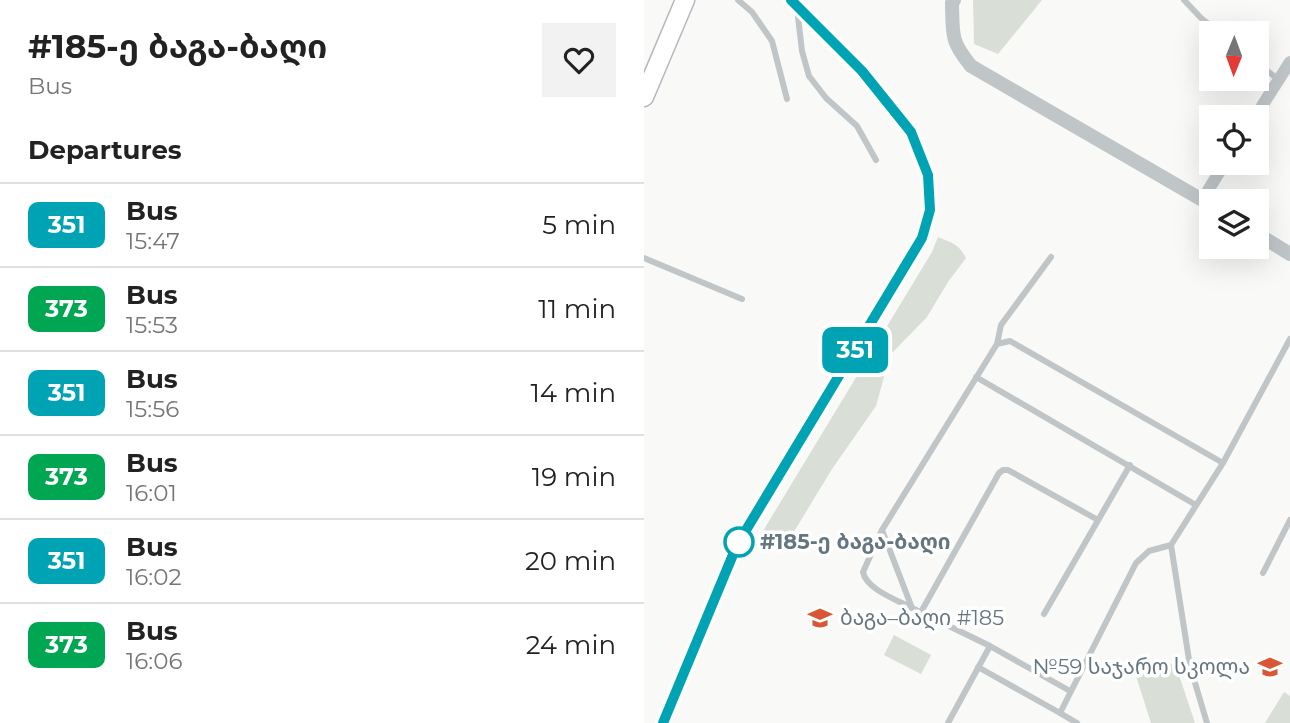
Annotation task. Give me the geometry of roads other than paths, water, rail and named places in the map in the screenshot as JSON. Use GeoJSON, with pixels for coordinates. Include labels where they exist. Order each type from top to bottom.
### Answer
{"type":"FeatureCollection","features":[{"type":"Feature","properties":{"kind":"main road"},"geometry":{"type":"LineString","coordinates":[[644,97],[685,0]]}},
{"type":"Feature","properties":{"kind":"street"},"geometry":{"type":"LineString","coordinates":[[954,0],[953,40],[971,66],[1199,199]]}},
{"type":"Feature","properties":{"kind":"street"},"geometry":{"type":"LineString","coordinates":[[663,723],[737,545],[922,238],[930,210],[928,175],[911,132],[862,71],[794,3]]}},
{"type":"Feature","properties":{"kind":"street"},"geometry":{"type":"LineString","coordinates":[[1263,105],[1290,62]]}},
{"type":"Feature","properties":{"kind":"street"},"geometry":{"type":"LineString","coordinates":[[1269,241],[1290,254]]}},
{"type":"Feature","properties":{"kind":"lane"},"geometry":{"type":"LineString","coordinates":[[738,0],[752,12],[772,41],[787,99]]}},
{"type":"Feature","properties":{"kind":"lane"},"geometry":{"type":"LineString","coordinates":[[1184,0],[1205,21]]}},
{"type":"Feature","properties":{"kind":"lane"},"geometry":{"type":"LineString","coordinates":[[794,3],[809,76],[826,98],[857,126],[876,160]]}},
{"type":"Feature","properties":{"kind":"lane"},"geometry":{"type":"LineString","coordinates":[[1269,72],[1279,80]]}},
{"type":"Feature","properties":{"kind":"lane"},"geometry":{"type":"LineString","coordinates":[[1051,257],[1001,325],[997,344],[882,530],[863,572],[864,579],[871,586],[990,646],[1070,691]]}},
{"type":"Feature","properties":{"kind":"lane"},"geometry":{"type":"LineString","coordinates":[[644,258],[742,299]]}},
{"type":"Feature","properties":{"kind":"lane"},"geometry":{"type":"LineString","coordinates":[[1207,723],[1190,666],[1171,545],[1223,463],[1290,339]]}},
{"type":"Feature","properties":{"kind":"lane"},"geometry":{"type":"LineString","coordinates":[[997,344],[1010,341],[1223,463]]}},
{"type":"Feature","properties":{"kind":"lane"},"geometry":{"type":"LineString","coordinates":[[976,377],[1196,505]]}},
{"type":"Feature","properties":{"kind":"lane"},"geometry":{"type":"LineString","coordinates":[[1044,614],[1130,465]]}},
{"type":"Feature","properties":{"kind":"lane"},"geometry":{"type":"LineString","coordinates":[[922,612],[1003,470],[1008,470],[1098,520]]}},
{"type":"Feature","properties":{"kind":"lane"},"geometry":{"type":"LineString","coordinates":[[1264,573],[1290,520]]}},
{"type":"Feature","properties":{"kind":"lane"},"geometry":{"type":"LineString","coordinates":[[882,530],[912,608]]}},
{"type":"Feature","properties":{"kind":"lane"},"geometry":{"type":"LineString","coordinates":[[1060,713],[1136,563],[1149,551],[1171,545]]}},
{"type":"Feature","properties":{"kind":"lane"},"geometry":{"type":"LineString","coordinates":[[948,723],[990,646]]}},
{"type":"Feature","properties":{"kind":"lane"},"geometry":{"type":"LineString","coordinates":[[978,667],[1077,723]]}},
{"type":"Feature","properties":{"kind":"place","name":"#185-ე ბაგა-ბაღი"},"geometry":{"type":"Point","coordinates":[739,542]}},
{"type":"Feature","properties":{"kind":"place","name":"ბაგა–ბაღი #185"},"geometry":{"type":"Point","coordinates":[820,618]}},
{"type":"Feature","properties":{"kind":"place","name":"№59 საჯარო სკოლა"},"geometry":{"type":"Point","coordinates":[1270,667]}}]}
